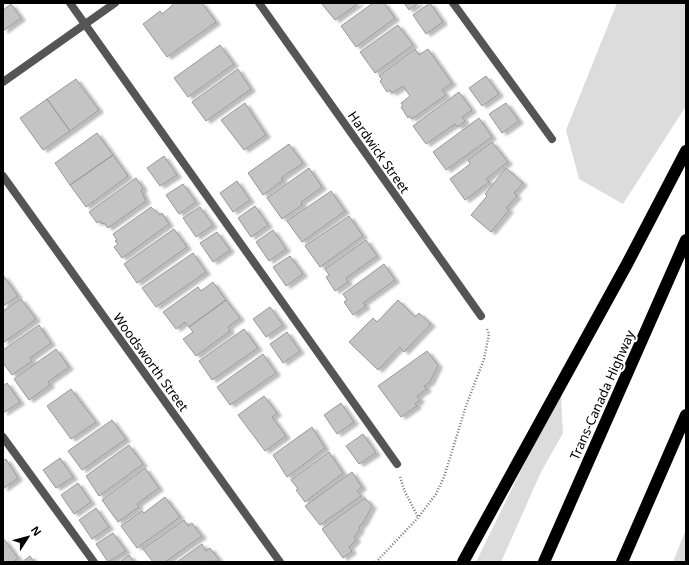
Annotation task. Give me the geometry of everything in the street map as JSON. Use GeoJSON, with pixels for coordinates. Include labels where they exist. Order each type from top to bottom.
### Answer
{"type":"FeatureCollection","features":[{"type":"Feature","properties":{"kind":"highway"},"geometry":{"type":"LineString","coordinates":[[463,562],[627,264],[686,151]]}},
{"type":"Feature","properties":{"kind":"highway","name":"Trans-Canada Highway"},"geometry":{"type":"LineString","coordinates":[[544,562],[686,240]]}},
{"type":"Feature","properties":{"kind":"highway"},"geometry":{"type":"LineString","coordinates":[[622,562],[686,415]]}},
{"type":"Feature","properties":{"kind":"street"},"geometry":{"type":"LineString","coordinates":[[70,3],[397,464]]}},
{"type":"Feature","properties":{"kind":"street"},"geometry":{"type":"LineString","coordinates":[[3,82],[115,3]]}},
{"type":"Feature","properties":{"kind":"street","name":"Hardwick Street"},"geometry":{"type":"LineString","coordinates":[[258,3],[481,316]]}},
{"type":"Feature","properties":{"kind":"street"},"geometry":{"type":"LineString","coordinates":[[453,3],[552,139]]}},
{"type":"Feature","properties":{"kind":"street","name":"Woodsworth Street"},"geometry":{"type":"LineString","coordinates":[[3,176],[280,562]]}},
{"type":"Feature","properties":{"kind":"street"},"geometry":{"type":"LineString","coordinates":[[3,437],[94,562]]}},
{"type":"Feature","properties":{"kind":"path"},"geometry":{"type":"LineString","coordinates":[[376,562],[418,517],[436,494],[444,477],[466,406],[484,359],[489,334],[481,316]]}},
{"type":"Feature","properties":{"kind":"path"},"geometry":{"type":"LineString","coordinates":[[397,464],[405,492],[418,517]]}},
{"type":"Feature","properties":{"kind":"shaded area"},"geometry":{"type":"Polygon","coordinates":[[[617,3],[686,3],[686,106],[623,204],[579,179],[566,130],[617,3]]]}},
{"type":"Feature","properties":{"kind":"shaded area"},"geometry":{"type":"Polygon","coordinates":[[[561,396],[563,433],[541,472],[501,562],[476,562],[531,450],[561,396]]]}},
{"type":"Feature","properties":{"kind":"shaded area"},"geometry":{"type":"Polygon","coordinates":[[[686,529],[686,562],[673,562],[686,529]]]}},
{"type":"Feature","properties":{"kind":"building"},"geometry":{"type":"Polygon","coordinates":[[[175,3],[202,3],[216,22],[167,57],[143,24],[160,11],[162,14],[175,3]]]}},
{"type":"Feature","properties":{"kind":"building"},"geometry":{"type":"Polygon","coordinates":[[[321,3],[359,3],[335,20],[321,3]]]}},
{"type":"Feature","properties":{"kind":"building"},"geometry":{"type":"Polygon","coordinates":[[[373,3],[384,3],[395,18],[356,47],[341,26],[373,3]]]}},
{"type":"Feature","properties":{"kind":"building"},"geometry":{"type":"Polygon","coordinates":[[[404,3],[419,3],[409,10],[404,3]]]}},
{"type":"Feature","properties":{"kind":"building"},"geometry":{"type":"Polygon","coordinates":[[[430,3],[443,22],[426,34],[413,15],[430,3]]]}},
{"type":"Feature","properties":{"kind":"building"},"geometry":{"type":"Polygon","coordinates":[[[11,4],[21,18],[3,31],[3,10],[11,4]]]}},
{"type":"Feature","properties":{"kind":"building"},"geometry":{"type":"Polygon","coordinates":[[[398,25],[413,45],[375,73],[360,52],[398,25]]]}},
{"type":"Feature","properties":{"kind":"building"},"geometry":{"type":"Polygon","coordinates":[[[220,45],[234,64],[188,97],[174,78],[220,45]]]}},
{"type":"Feature","properties":{"kind":"building"},"geometry":{"type":"Polygon","coordinates":[[[415,49],[419,55],[428,49],[452,83],[442,90],[446,95],[412,119],[410,116],[408,118],[401,107],[403,106],[401,103],[410,96],[403,86],[392,93],[390,90],[387,92],[380,81],[382,79],[379,76],[415,49]]]}},
{"type":"Feature","properties":{"kind":"building"},"geometry":{"type":"Polygon","coordinates":[[[238,69],[251,89],[206,121],[192,102],[238,69]]]}},
{"type":"Feature","properties":{"kind":"building"},"geometry":{"type":"Polygon","coordinates":[[[486,76],[499,94],[482,106],[469,88],[486,76]]]}},
{"type":"Feature","properties":{"kind":"building"},"geometry":{"type":"Polygon","coordinates":[[[76,79],[99,110],[70,131],[47,99],[76,79]]]}},
{"type":"Feature","properties":{"kind":"building"},"geometry":{"type":"Polygon","coordinates":[[[459,92],[472,110],[462,117],[465,121],[458,127],[455,124],[426,144],[413,126],[459,92]]]}},
{"type":"Feature","properties":{"kind":"building"},"geometry":{"type":"Polygon","coordinates":[[[47,99],[70,131],[43,150],[20,118],[47,99]]]}},
{"type":"Feature","properties":{"kind":"building"},"geometry":{"type":"Polygon","coordinates":[[[245,103],[266,135],[244,150],[221,120],[245,103]]]}},
{"type":"Feature","properties":{"kind":"building"},"geometry":{"type":"Polygon","coordinates":[[[506,103],[519,121],[502,133],[489,114],[506,103]]]}},
{"type":"Feature","properties":{"kind":"building"},"geometry":{"type":"Polygon","coordinates":[[[479,118],[492,137],[446,170],[433,152],[479,118]]]}},
{"type":"Feature","properties":{"kind":"building"},"geometry":{"type":"Polygon","coordinates":[[[97,133],[113,155],[70,185],[55,163],[97,133]]]}},
{"type":"Feature","properties":{"kind":"building"},"geometry":{"type":"Polygon","coordinates":[[[492,142],[508,162],[486,179],[489,182],[465,200],[450,179],[470,164],[468,160],[492,142]]]}},
{"type":"Feature","properties":{"kind":"building"},"geometry":{"type":"Polygon","coordinates":[[[289,144],[303,163],[281,178],[283,180],[263,195],[248,173],[289,144]]]}},
{"type":"Feature","properties":{"kind":"building"},"geometry":{"type":"Polygon","coordinates":[[[113,155],[128,176],[86,207],[70,185],[113,155]]]}},
{"type":"Feature","properties":{"kind":"building"},"geometry":{"type":"Polygon","coordinates":[[[164,156],[177,175],[160,186],[147,168],[164,156]]]}},
{"type":"Feature","properties":{"kind":"building"},"geometry":{"type":"Polygon","coordinates":[[[309,168],[322,187],[301,202],[302,205],[282,219],[267,198],[309,168]]]}},
{"type":"Feature","properties":{"kind":"building"},"geometry":{"type":"Polygon","coordinates":[[[506,168],[523,183],[514,193],[517,196],[506,208],[509,210],[491,232],[471,215],[487,196],[485,194],[506,168]]]}},
{"type":"Feature","properties":{"kind":"building"},"geometry":{"type":"Polygon","coordinates":[[[136,178],[143,188],[141,190],[146,201],[108,228],[100,221],[97,223],[89,212],[136,178]]]}},
{"type":"Feature","properties":{"kind":"building"},"geometry":{"type":"Polygon","coordinates":[[[237,181],[250,200],[233,212],[220,193],[237,181]]]}},
{"type":"Feature","properties":{"kind":"building"},"geometry":{"type":"Polygon","coordinates":[[[183,184],[196,202],[179,214],[166,195],[183,184]]]}},
{"type":"Feature","properties":{"kind":"building"},"geometry":{"type":"Polygon","coordinates":[[[331,191],[345,211],[302,242],[287,221],[331,191]]]}},
{"type":"Feature","properties":{"kind":"building"},"geometry":{"type":"Polygon","coordinates":[[[255,206],[268,225],[251,237],[238,218],[255,206]]]}},
{"type":"Feature","properties":{"kind":"building"},"geometry":{"type":"Polygon","coordinates":[[[151,207],[160,215],[162,213],[169,224],[122,258],[114,247],[118,244],[115,241],[117,240],[113,234],[151,207]]]}},
{"type":"Feature","properties":{"kind":"building"},"geometry":{"type":"Polygon","coordinates":[[[200,207],[213,225],[196,237],[183,218],[200,207]]]}},
{"type":"Feature","properties":{"kind":"building"},"geometry":{"type":"Polygon","coordinates":[[[349,216],[363,236],[320,267],[305,246],[349,216]]]}},
{"type":"Feature","properties":{"kind":"building"},"geometry":{"type":"Polygon","coordinates":[[[174,229],[187,247],[137,283],[124,264],[174,229]]]}},
{"type":"Feature","properties":{"kind":"building"},"geometry":{"type":"Polygon","coordinates":[[[273,230],[286,249],[269,261],[256,242],[273,230]]]}},
{"type":"Feature","properties":{"kind":"building"},"geometry":{"type":"Polygon","coordinates":[[[217,232],[230,250],[213,262],[200,243],[217,232]]]}},
{"type":"Feature","properties":{"kind":"building"},"geometry":{"type":"Polygon","coordinates":[[[366,240],[377,256],[346,278],[348,282],[335,291],[326,277],[329,275],[325,269],[366,240]]]}},
{"type":"Feature","properties":{"kind":"building"},"geometry":{"type":"Polygon","coordinates":[[[193,253],[206,272],[156,307],[142,288],[193,253]]]}},
{"type":"Feature","properties":{"kind":"building"},"geometry":{"type":"Polygon","coordinates":[[[290,256],[303,274],[286,286],[273,267],[290,256]]]}},
{"type":"Feature","properties":{"kind":"building"},"geometry":{"type":"Polygon","coordinates":[[[384,264],[395,280],[363,303],[366,306],[353,315],[344,302],[347,300],[343,294],[384,264]]]}},
{"type":"Feature","properties":{"kind":"building"},"geometry":{"type":"Polygon","coordinates":[[[3,275],[18,296],[3,306],[3,275]]]}},
{"type":"Feature","properties":{"kind":"building"},"geometry":{"type":"Polygon","coordinates":[[[213,282],[226,300],[189,327],[185,322],[176,329],[163,312],[198,287],[201,291],[213,282]]]}},
{"type":"Feature","properties":{"kind":"building"},"geometry":{"type":"Polygon","coordinates":[[[21,299],[36,319],[3,343],[3,311],[21,299]]]}},
{"type":"Feature","properties":{"kind":"building"},"geometry":{"type":"Polygon","coordinates":[[[226,300],[240,318],[228,327],[230,331],[196,356],[183,339],[193,332],[189,327],[226,300]]]}},
{"type":"Feature","properties":{"kind":"building"},"geometry":{"type":"Polygon","coordinates":[[[398,300],[415,317],[419,313],[431,324],[404,352],[400,347],[378,370],[349,342],[373,318],[377,322],[398,300]]]}},
{"type":"Feature","properties":{"kind":"building"},"geometry":{"type":"Polygon","coordinates":[[[270,307],[283,325],[266,337],[253,319],[270,307]]]}},
{"type":"Feature","properties":{"kind":"building"},"geometry":{"type":"Polygon","coordinates":[[[39,325],[51,343],[30,358],[32,361],[12,375],[3,363],[3,350],[39,325]]]}},
{"type":"Feature","properties":{"kind":"building"},"geometry":{"type":"Polygon","coordinates":[[[244,329],[258,348],[212,380],[199,361],[244,329]]]}},
{"type":"Feature","properties":{"kind":"building"},"geometry":{"type":"Polygon","coordinates":[[[287,332],[300,351],[283,363],[270,344],[287,332]]]}},
{"type":"Feature","properties":{"kind":"building"},"geometry":{"type":"Polygon","coordinates":[[[56,349],[69,367],[48,382],[50,385],[29,400],[14,379],[56,349]]]}},
{"type":"Feature","properties":{"kind":"building"},"geometry":{"type":"Polygon","coordinates":[[[427,351],[438,365],[430,382],[424,386],[427,389],[417,396],[420,400],[415,404],[417,406],[401,417],[378,386],[427,351]]]}},
{"type":"Feature","properties":{"kind":"building"},"geometry":{"type":"Polygon","coordinates":[[[263,354],[276,373],[230,405],[217,387],[263,354]]]}},
{"type":"Feature","properties":{"kind":"building"},"geometry":{"type":"Polygon","coordinates":[[[7,383],[20,402],[3,413],[3,386],[7,383]]]}},
{"type":"Feature","properties":{"kind":"building"},"geometry":{"type":"Polygon","coordinates":[[[71,389],[96,422],[71,439],[47,406],[71,389]]]}},
{"type":"Feature","properties":{"kind":"building"},"geometry":{"type":"Polygon","coordinates":[[[264,396],[277,413],[272,417],[286,436],[265,451],[238,415],[264,396]]]}},
{"type":"Feature","properties":{"kind":"building"},"geometry":{"type":"Polygon","coordinates":[[[341,403],[354,422],[337,434],[324,415],[341,403]]]}},
{"type":"Feature","properties":{"kind":"building"},"geometry":{"type":"Polygon","coordinates":[[[112,420],[126,439],[82,470],[68,451],[112,420]]]}},
{"type":"Feature","properties":{"kind":"building"},"geometry":{"type":"Polygon","coordinates":[[[312,427],[325,448],[287,477],[273,455],[312,427]]]}},
{"type":"Feature","properties":{"kind":"building"},"geometry":{"type":"Polygon","coordinates":[[[363,434],[376,453],[359,464],[346,446],[363,434]]]}},
{"type":"Feature","properties":{"kind":"building"},"geometry":{"type":"Polygon","coordinates":[[[129,445],[143,464],[99,496],[86,476],[129,445]]]}},
{"type":"Feature","properties":{"kind":"building"},"geometry":{"type":"Polygon","coordinates":[[[329,452],[343,473],[305,502],[291,480],[329,452]]]}},
{"type":"Feature","properties":{"kind":"building"},"geometry":{"type":"Polygon","coordinates":[[[60,458],[73,477],[56,488],[43,470],[60,458]]]}},
{"type":"Feature","properties":{"kind":"building"},"geometry":{"type":"Polygon","coordinates":[[[6,459],[18,478],[3,489],[3,461],[6,459]]]}},
{"type":"Feature","properties":{"kind":"building"},"geometry":{"type":"Polygon","coordinates":[[[145,468],[159,488],[137,504],[139,507],[118,522],[102,500],[145,468]]]}},
{"type":"Feature","properties":{"kind":"building"},"geometry":{"type":"Polygon","coordinates":[[[352,472],[362,487],[357,491],[361,496],[320,525],[305,506],[352,472]]]}},
{"type":"Feature","properties":{"kind":"building"},"geometry":{"type":"Polygon","coordinates":[[[78,483],[91,502],[74,514],[61,495],[78,483]]]}},
{"type":"Feature","properties":{"kind":"building"},"geometry":{"type":"Polygon","coordinates":[[[165,497],[180,517],[137,548],[121,526],[142,511],[144,513],[165,497]]]}},
{"type":"Feature","properties":{"kind":"building"},"geometry":{"type":"Polygon","coordinates":[[[365,498],[372,506],[354,537],[356,540],[349,547],[352,551],[343,558],[322,529],[365,498]]]}},
{"type":"Feature","properties":{"kind":"building"},"geometry":{"type":"Polygon","coordinates":[[[96,508],[109,527],[92,539],[79,520],[96,508]]]}},
{"type":"Feature","properties":{"kind":"building"},"geometry":{"type":"Polygon","coordinates":[[[184,520],[188,526],[192,523],[202,536],[165,562],[153,562],[143,549],[184,520]]]}},
{"type":"Feature","properties":{"kind":"building"},"geometry":{"type":"Polygon","coordinates":[[[113,533],[126,551],[108,562],[96,544],[113,533]]]}},
{"type":"Feature","properties":{"kind":"building"},"geometry":{"type":"Polygon","coordinates":[[[3,538],[18,558],[13,562],[3,562],[3,538]]]}},
{"type":"Feature","properties":{"kind":"building"},"geometry":{"type":"Polygon","coordinates":[[[202,544],[206,551],[210,548],[220,561],[177,562],[202,544]]]}},
{"type":"Feature","properties":{"kind":"building"},"geometry":{"type":"Polygon","coordinates":[[[129,555],[134,562],[120,562],[129,555]]]}},
{"type":"Feature","properties":{"kind":"building"},"geometry":{"type":"Polygon","coordinates":[[[30,556],[34,562],[22,562],[30,556]]]}}]}
